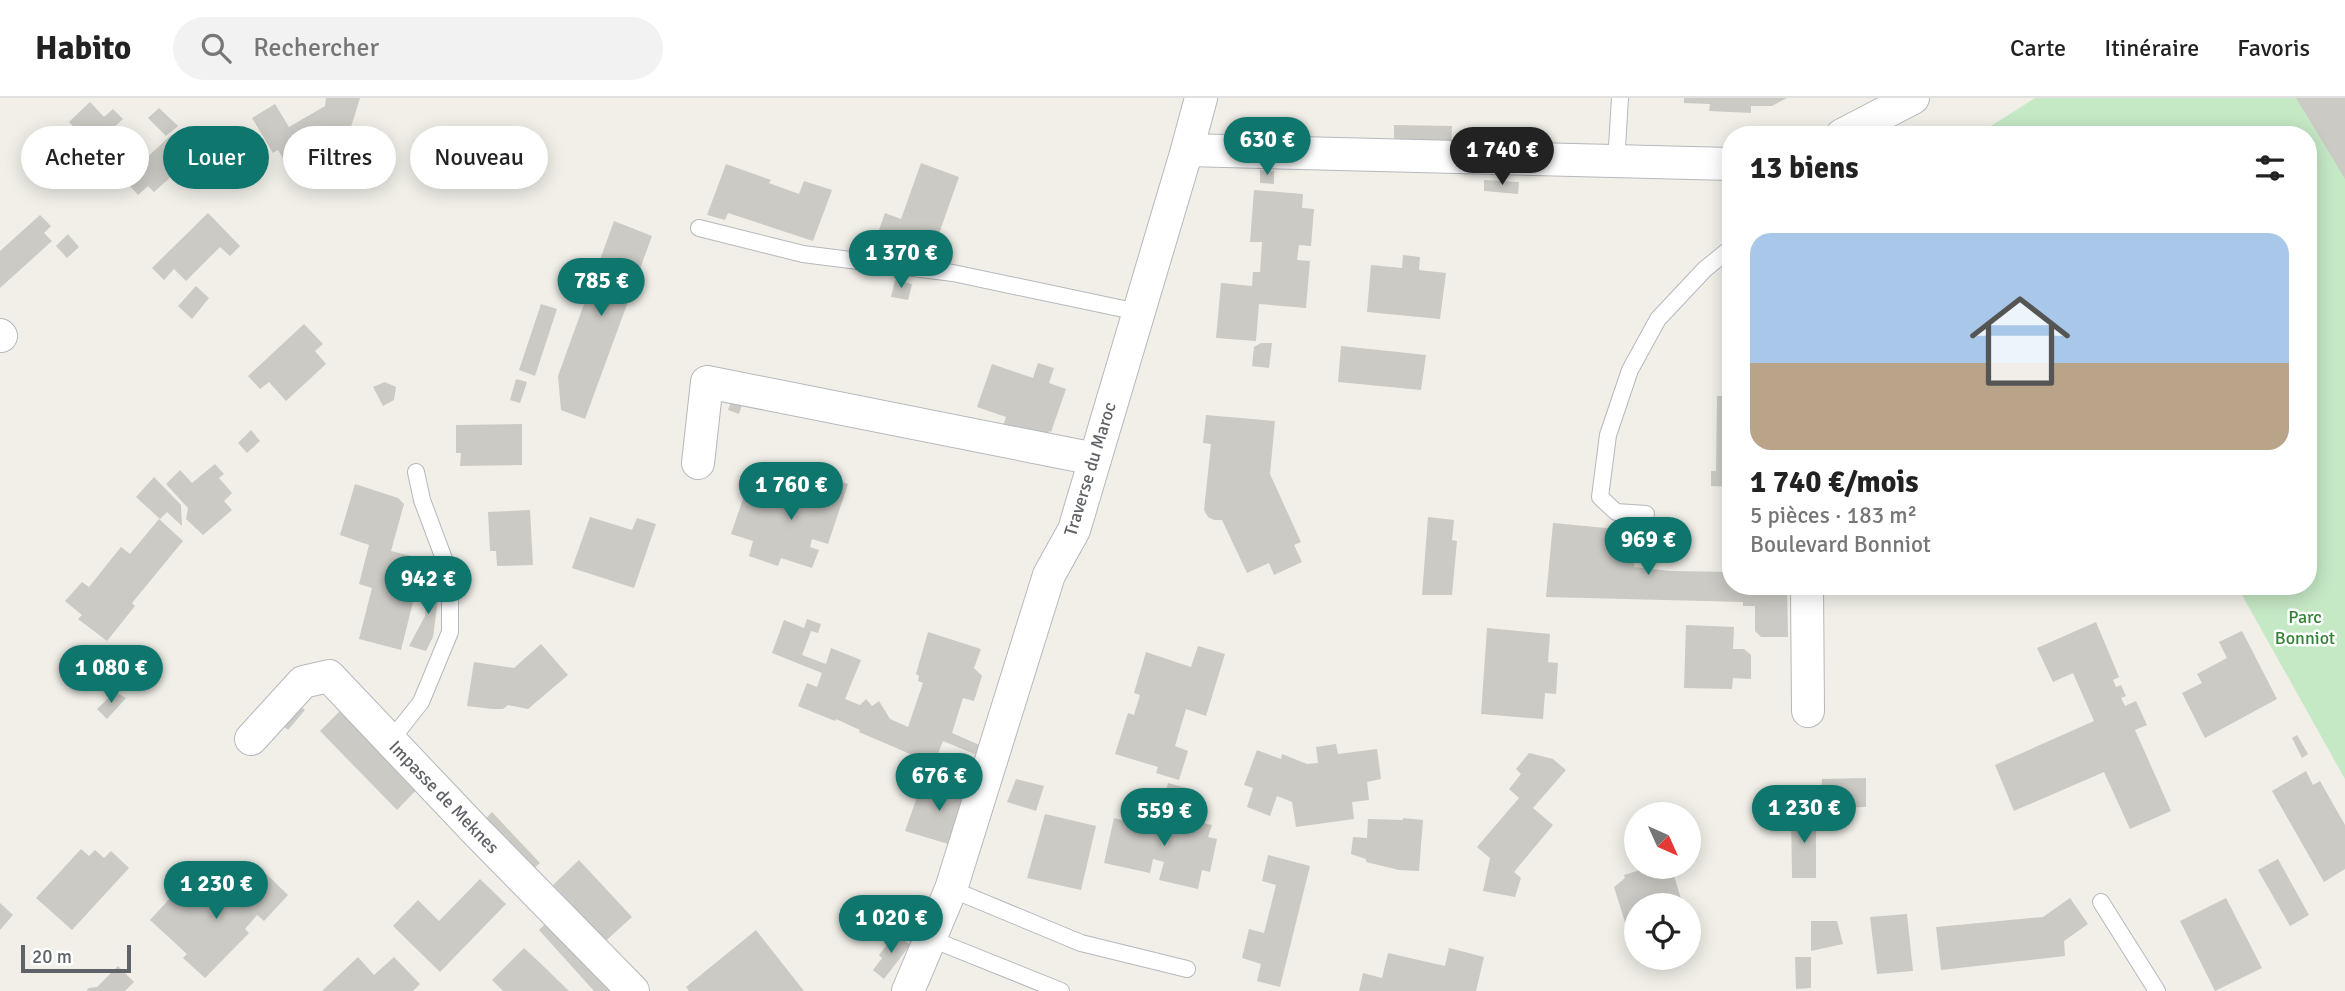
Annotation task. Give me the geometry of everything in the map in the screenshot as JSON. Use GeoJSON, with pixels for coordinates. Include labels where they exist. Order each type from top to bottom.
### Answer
{"type":"FeatureCollection","features":[{"type":"Feature","properties":{"kind":"street","name":"Traverse du Maroc"},"geometry":{"type":"LineString","coordinates":[[910,990],[951,889],[1049,575],[1074,530],[1201,98]]}},
{"type":"Feature","properties":{"kind":"street"},"geometry":{"type":"LineString","coordinates":[[1859,126],[1913,98]]}},
{"type":"Feature","properties":{"kind":"street"},"geometry":{"type":"LineString","coordinates":[[1187,150],[1722,164]]}},
{"type":"Feature","properties":{"kind":"street"},"geometry":{"type":"LineString","coordinates":[[698,463],[706,382],[1095,458]]}},
{"type":"Feature","properties":{"kind":"street"},"geometry":{"type":"LineString","coordinates":[[1807,595],[1808,711]]}},
{"type":"Feature","properties":{"kind":"street","name":"Impasse de Meknes"},"geometry":{"type":"LineString","coordinates":[[251,739],[303,682],[329,676],[634,991]]}},
{"type":"Feature","properties":{"kind":"lane"},"geometry":{"type":"LineString","coordinates":[[1616,163],[1620,98]]}},
{"type":"Feature","properties":{"kind":"lane"},"geometry":{"type":"LineString","coordinates":[[699,228],[803,254],[953,274],[1138,312]]}},
{"type":"Feature","properties":{"kind":"lane"},"geometry":{"type":"LineString","coordinates":[[1646,514],[1616,512],[1600,497],[1608,435],[1630,370],[1658,320],[1705,269],[1722,255]]}},
{"type":"Feature","properties":{"kind":"lane"},"geometry":{"type":"LineString","coordinates":[[391,740],[421,702],[450,632],[450,575],[422,500],[416,472]]}},
{"type":"Feature","properties":{"kind":"lane"},"geometry":{"type":"LineString","coordinates":[[951,889],[1082,943],[1187,969]]}},
{"type":"Feature","properties":{"kind":"lane"},"geometry":{"type":"LineString","coordinates":[[2101,902],[2157,991]]}},
{"type":"Feature","properties":{"kind":"lane"},"geometry":{"type":"LineString","coordinates":[[929,938],[1061,991]]}},
{"type":"Feature","properties":{"kind":"green space","name":"Parc Bonniot"},"geometry":{"type":"Polygon","coordinates":[[[2035,98],[2298,98],[2315,126],[1991,126],[2035,98]]]}},
{"type":"Feature","properties":{"kind":"green space","name":"Parc Bonniot"},"geometry":{"type":"Polygon","coordinates":[[[2317,129],[2345,175],[2345,779],[2242,595],[2317,595],[2317,129]]]}},
{"type":"Feature","properties":{"kind":"building"},"geometry":{"type":"Polygon","coordinates":[[[326,98],[360,98],[351,126],[291,126],[325,106],[326,98]]]}},
{"type":"Feature","properties":{"kind":"building"},"geometry":{"type":"Polygon","coordinates":[[[1684,98],[1787,98],[1772,106],[1751,106],[1751,113],[1709,111],[1710,104],[1684,103],[1684,98]]]}},
{"type":"Feature","properties":{"kind":"building"},"geometry":{"type":"Polygon","coordinates":[[[2296,98],[2345,98],[2345,179],[2317,132],[2317,126],[2313,126],[2296,98]]]}},
{"type":"Feature","properties":{"kind":"building"},"geometry":{"type":"Polygon","coordinates":[[[90,102],[104,117],[113,109],[123,119],[116,126],[73,126],[69,122],[90,102]]]}},
{"type":"Feature","properties":{"kind":"building"},"geometry":{"type":"Polygon","coordinates":[[[275,104],[288,126],[283,126],[283,158],[278,150],[273,153],[269,146],[269,126],[257,126],[252,118],[275,104]]]}},
{"type":"Feature","properties":{"kind":"building"},"geometry":{"type":"Polygon","coordinates":[[[159,108],[178,126],[163,126],[163,133],[148,118],[159,108]]]}},
{"type":"Feature","properties":{"kind":"building"},"geometry":{"type":"Polygon","coordinates":[[[1394,125],[1452,126],[1451,145],[1394,143],[1394,125]]]}},
{"type":"Feature","properties":{"kind":"building"},"geometry":{"type":"Polygon","coordinates":[[[163,142],[163,184],[154,192],[149,187],[149,156],[163,142]]]}},
{"type":"Feature","properties":{"kind":"building"},"geometry":{"type":"Polygon","coordinates":[[[921,163],[959,177],[936,242],[930,240],[924,260],[920,264],[870,255],[885,213],[901,219],[921,163]]]}},
{"type":"Feature","properties":{"kind":"building"},"geometry":{"type":"Polygon","coordinates":[[[726,164],[771,180],[769,183],[799,194],[804,181],[832,190],[813,241],[728,213],[725,220],[707,215],[726,164]]]}},
{"type":"Feature","properties":{"kind":"building"},"geometry":{"type":"Polygon","coordinates":[[[1260,170],[1274,171],[1274,184],[1260,183],[1260,170]]]}},
{"type":"Feature","properties":{"kind":"building"},"geometry":{"type":"Polygon","coordinates":[[[1484,180],[1519,182],[1518,194],[1484,191],[1484,180]]]}},
{"type":"Feature","properties":{"kind":"building"},"geometry":{"type":"Polygon","coordinates":[[[133,189],[145,189],[138,195],[133,189]]]}},
{"type":"Feature","properties":{"kind":"building"},"geometry":{"type":"Polygon","coordinates":[[[1254,190],[1303,194],[1302,208],[1314,209],[1311,246],[1299,245],[1297,260],[1310,261],[1306,308],[1259,304],[1256,341],[1216,338],[1221,283],[1252,286],[1253,272],[1260,272],[1262,242],[1250,242],[1254,190]]]}},
{"type":"Feature","properties":{"kind":"building"},"geometry":{"type":"Polygon","coordinates":[[[208,213],[240,246],[230,256],[220,247],[186,281],[174,269],[164,280],[152,268],[208,213]]]}},
{"type":"Feature","properties":{"kind":"building"},"geometry":{"type":"Polygon","coordinates":[[[40,215],[51,226],[44,233],[52,241],[0,288],[0,251],[40,215]]]}},
{"type":"Feature","properties":{"kind":"building"},"geometry":{"type":"Polygon","coordinates":[[[614,221],[652,236],[585,419],[561,410],[558,376],[614,221]]]}},
{"type":"Feature","properties":{"kind":"building"},"geometry":{"type":"Polygon","coordinates":[[[68,234],[79,247],[67,258],[56,246],[68,234]]]}},
{"type":"Feature","properties":{"kind":"building"},"geometry":{"type":"Polygon","coordinates":[[[1403,255],[1420,257],[1419,270],[1446,273],[1440,319],[1367,312],[1371,265],[1402,268],[1403,255]]]}},
{"type":"Feature","properties":{"kind":"building"},"geometry":{"type":"Polygon","coordinates":[[[895,280],[912,284],[908,300],[891,297],[895,280]]]}},
{"type":"Feature","properties":{"kind":"building"},"geometry":{"type":"Polygon","coordinates":[[[196,286],[209,298],[192,319],[178,306],[196,286]]]}},
{"type":"Feature","properties":{"kind":"building"},"geometry":{"type":"Polygon","coordinates":[[[541,304],[557,309],[535,376],[519,370],[541,304]]]}},
{"type":"Feature","properties":{"kind":"building"},"geometry":{"type":"Polygon","coordinates":[[[304,324],[323,344],[315,351],[326,364],[286,401],[269,382],[260,389],[248,376],[304,324]]]}},
{"type":"Feature","properties":{"kind":"building"},"geometry":{"type":"Polygon","coordinates":[[[1261,343],[1272,343],[1269,368],[1252,366],[1254,347],[1261,343]]]}},
{"type":"Feature","properties":{"kind":"building"},"geometry":{"type":"Polygon","coordinates":[[[1341,346],[1426,355],[1421,390],[1338,382],[1341,346]]]}},
{"type":"Feature","properties":{"kind":"building"},"geometry":{"type":"Polygon","coordinates":[[[1038,363],[1054,368],[1049,383],[1066,389],[1045,443],[1002,429],[1006,417],[977,407],[992,364],[1033,378],[1038,363]]]}},
{"type":"Feature","properties":{"kind":"building"},"geometry":{"type":"Polygon","coordinates":[[[516,379],[527,382],[520,403],[510,400],[516,379]]]}},
{"type":"Feature","properties":{"kind":"building"},"geometry":{"type":"Polygon","coordinates":[[[385,382],[396,387],[394,400],[383,406],[373,387],[385,382]]]}},
{"type":"Feature","properties":{"kind":"building"},"geometry":{"type":"Polygon","coordinates":[[[734,395],[744,398],[739,414],[728,410],[734,395]]]}},
{"type":"Feature","properties":{"kind":"building"},"geometry":{"type":"Polygon","coordinates":[[[1717,396],[1722,396],[1722,487],[1711,486],[1711,471],[1716,471],[1717,396]]]}},
{"type":"Feature","properties":{"kind":"building"},"geometry":{"type":"Polygon","coordinates":[[[1206,415],[1275,421],[1270,474],[1301,542],[1294,545],[1302,562],[1274,575],[1269,563],[1247,573],[1222,520],[1208,517],[1204,510],[1211,444],[1203,443],[1206,415]]]}},
{"type":"Feature","properties":{"kind":"building"},"geometry":{"type":"Polygon","coordinates":[[[522,424],[522,465],[460,466],[461,453],[456,453],[456,425],[522,424]]]}},
{"type":"Feature","properties":{"kind":"building"},"geometry":{"type":"Polygon","coordinates":[[[251,430],[260,441],[247,453],[238,443],[251,430]]]}},
{"type":"Feature","properties":{"kind":"building"},"geometry":{"type":"Polygon","coordinates":[[[215,464],[224,474],[219,478],[232,493],[224,501],[232,510],[203,535],[186,519],[188,508],[166,484],[180,470],[192,483],[215,464]]]}},
{"type":"Feature","properties":{"kind":"building"},"geometry":{"type":"Polygon","coordinates":[[[810,471],[848,484],[828,544],[812,539],[810,547],[819,550],[812,568],[781,558],[778,566],[749,556],[753,541],[731,534],[745,493],[797,510],[810,471]]]}},
{"type":"Feature","properties":{"kind":"building"},"geometry":{"type":"Polygon","coordinates":[[[154,477],[181,505],[182,526],[167,512],[160,519],[136,497],[154,477]]]}},
{"type":"Feature","properties":{"kind":"building"},"geometry":{"type":"Polygon","coordinates":[[[355,484],[398,498],[404,504],[391,551],[415,557],[411,571],[420,574],[401,650],[359,639],[372,588],[359,584],[369,545],[340,535],[355,484]]]}},
{"type":"Feature","properties":{"kind":"building"},"geometry":{"type":"Polygon","coordinates":[[[530,510],[533,565],[497,566],[496,551],[490,551],[488,512],[530,510]]]}},
{"type":"Feature","properties":{"kind":"building"},"geometry":{"type":"Polygon","coordinates":[[[590,517],[632,530],[637,518],[656,524],[634,588],[572,568],[590,517]]]}},
{"type":"Feature","properties":{"kind":"building"},"geometry":{"type":"Polygon","coordinates":[[[1428,517],[1454,520],[1452,540],[1457,541],[1452,595],[1422,595],[1428,517]]]}},
{"type":"Feature","properties":{"kind":"building"},"geometry":{"type":"Polygon","coordinates":[[[159,519],[183,541],[132,603],[135,606],[107,641],[78,619],[82,615],[65,601],[82,582],[89,587],[121,547],[130,554],[159,519]]]}},
{"type":"Feature","properties":{"kind":"building"},"geometry":{"type":"Polygon","coordinates":[[[1553,523],[1638,531],[1634,567],[1722,572],[1722,595],[1787,595],[1788,637],[1761,637],[1755,631],[1755,606],[1743,606],[1743,602],[1546,597],[1553,523]]]}},
{"type":"Feature","properties":{"kind":"building"},"geometry":{"type":"Polygon","coordinates":[[[427,576],[438,577],[440,584],[433,637],[426,651],[409,646],[425,616],[427,576]]]}},
{"type":"Feature","properties":{"kind":"building"},"geometry":{"type":"Polygon","coordinates":[[[807,619],[821,624],[818,633],[811,631],[802,655],[826,664],[831,648],[861,660],[845,699],[860,705],[866,699],[872,706],[879,701],[890,719],[908,727],[923,683],[918,681],[919,676],[916,674],[928,632],[981,649],[974,668],[982,676],[974,701],[963,698],[952,733],[984,747],[982,757],[943,741],[935,761],[919,754],[917,757],[836,719],[835,721],[798,706],[807,683],[817,687],[822,673],[772,653],[784,620],[804,628],[807,619]]]}},
{"type":"Feature","properties":{"kind":"building"},"geometry":{"type":"Polygon","coordinates":[[[2096,622],[2119,677],[2113,680],[2116,687],[2121,685],[2126,696],[2121,698],[2125,706],[2136,701],[2147,725],[2135,730],[2171,811],[2130,829],[2104,772],[2014,811],[1995,765],[2094,721],[2073,673],[2053,682],[2037,648],[2096,622]]]}},
{"type":"Feature","properties":{"kind":"building"},"geometry":{"type":"Polygon","coordinates":[[[1686,625],[1734,627],[1733,649],[1744,649],[1751,655],[1751,679],[1733,678],[1732,689],[1684,688],[1686,625]]]}},
{"type":"Feature","properties":{"kind":"building"},"geometry":{"type":"Polygon","coordinates":[[[1487,628],[1550,634],[1548,662],[1558,663],[1556,694],[1545,693],[1543,719],[1481,714],[1487,628]]]}},
{"type":"Feature","properties":{"kind":"building"},"geometry":{"type":"Polygon","coordinates":[[[2242,631],[2277,699],[2205,738],[2182,693],[2202,683],[2197,674],[2227,658],[2219,642],[2242,631]]]}},
{"type":"Feature","properties":{"kind":"building"},"geometry":{"type":"Polygon","coordinates":[[[541,644],[568,675],[528,709],[508,705],[503,709],[467,706],[474,662],[514,668],[541,644]]]}},
{"type":"Feature","properties":{"kind":"building"},"geometry":{"type":"Polygon","coordinates":[[[1198,646],[1225,654],[1206,716],[1186,709],[1175,746],[1188,751],[1179,780],[1156,773],[1158,767],[1115,754],[1128,713],[1134,715],[1140,695],[1134,693],[1146,652],[1191,667],[1198,646]]]}},
{"type":"Feature","properties":{"kind":"building"},"geometry":{"type":"Polygon","coordinates":[[[115,692],[126,698],[107,719],[97,709],[115,692]]]}},
{"type":"Feature","properties":{"kind":"building"},"geometry":{"type":"Polygon","coordinates":[[[300,706],[305,710],[288,730],[283,726],[300,706]]]}},
{"type":"Feature","properties":{"kind":"building"},"geometry":{"type":"Polygon","coordinates":[[[344,707],[421,785],[397,810],[320,731],[344,707]]]}},
{"type":"Feature","properties":{"kind":"building"},"geometry":{"type":"Polygon","coordinates":[[[2297,735],[2308,754],[2302,758],[2292,738],[2297,735]]]}},
{"type":"Feature","properties":{"kind":"building"},"geometry":{"type":"Polygon","coordinates":[[[1336,744],[1338,754],[1377,749],[1381,779],[1367,782],[1369,800],[1352,802],[1354,819],[1296,827],[1292,802],[1277,796],[1270,816],[1247,807],[1253,788],[1244,785],[1257,750],[1281,759],[1282,754],[1307,764],[1318,763],[1316,747],[1336,744]]]}},
{"type":"Feature","properties":{"kind":"building"},"geometry":{"type":"Polygon","coordinates":[[[1529,753],[1553,759],[1566,770],[1533,808],[1553,825],[1514,872],[1521,878],[1515,897],[1483,891],[1490,858],[1477,847],[1519,798],[1509,789],[1521,774],[1516,769],[1529,753]]]}},
{"type":"Feature","properties":{"kind":"building"},"geometry":{"type":"Polygon","coordinates":[[[2306,771],[2313,785],[2320,781],[2345,825],[2345,869],[2324,882],[2272,791],[2306,771]]]}},
{"type":"Feature","properties":{"kind":"building"},"geometry":{"type":"Polygon","coordinates":[[[1866,778],[1866,807],[1824,808],[1822,779],[1866,778]]]}},
{"type":"Feature","properties":{"kind":"building"},"geometry":{"type":"Polygon","coordinates":[[[1016,779],[1044,786],[1036,811],[1007,802],[1016,779]]]}},
{"type":"Feature","properties":{"kind":"building"},"geometry":{"type":"Polygon","coordinates":[[[935,781],[948,784],[950,789],[972,792],[955,846],[905,831],[922,783],[931,785],[935,781]]]}},
{"type":"Feature","properties":{"kind":"building"},"geometry":{"type":"Polygon","coordinates":[[[1168,783],[1194,790],[1188,812],[1162,805],[1168,783]]]}},
{"type":"Feature","properties":{"kind":"building"},"geometry":{"type":"Polygon","coordinates":[[[492,812],[540,863],[530,872],[482,823],[492,812]]]}},
{"type":"Feature","properties":{"kind":"building"},"geometry":{"type":"Polygon","coordinates":[[[1161,813],[1212,825],[1208,837],[1217,839],[1210,872],[1202,870],[1198,889],[1159,880],[1164,862],[1153,859],[1150,873],[1104,863],[1114,818],[1149,827],[1151,821],[1159,823],[1161,813]]]}},
{"type":"Feature","properties":{"kind":"building"},"geometry":{"type":"Polygon","coordinates":[[[1791,813],[1816,813],[1816,878],[1792,878],[1791,813]]]}},
{"type":"Feature","properties":{"kind":"building"},"geometry":{"type":"Polygon","coordinates":[[[1045,814],[1096,826],[1081,890],[1027,878],[1045,814]]]}},
{"type":"Feature","properties":{"kind":"building"},"geometry":{"type":"Polygon","coordinates":[[[1368,819],[1423,820],[1419,871],[1399,870],[1366,862],[1366,859],[1351,854],[1353,837],[1367,838],[1368,819]]]}},
{"type":"Feature","properties":{"kind":"building"},"geometry":{"type":"Polygon","coordinates":[[[81,849],[89,856],[95,850],[104,858],[111,851],[129,868],[72,930],[36,898],[81,849]]]}},
{"type":"Feature","properties":{"kind":"building"},"geometry":{"type":"Polygon","coordinates":[[[1268,855],[1310,866],[1280,987],[1257,981],[1261,964],[1242,958],[1249,929],[1264,933],[1276,885],[1262,881],[1268,855]]]}},
{"type":"Feature","properties":{"kind":"building"},"geometry":{"type":"Polygon","coordinates":[[[2278,859],[2309,915],[2290,926],[2258,870],[2278,859]]]}},
{"type":"Feature","properties":{"kind":"building"},"geometry":{"type":"Polygon","coordinates":[[[579,860],[632,917],[599,947],[577,922],[583,916],[553,885],[579,860]]]}},
{"type":"Feature","properties":{"kind":"building"},"geometry":{"type":"Polygon","coordinates":[[[260,868],[288,895],[264,921],[257,915],[245,929],[249,933],[205,978],[183,958],[187,954],[150,920],[183,884],[216,915],[260,868]]]}},
{"type":"Feature","properties":{"kind":"building"},"geometry":{"type":"Polygon","coordinates":[[[480,879],[506,904],[440,972],[393,926],[418,900],[439,921],[480,879]]]}},
{"type":"Feature","properties":{"kind":"building"},"geometry":{"type":"Polygon","coordinates":[[[1624,879],[1675,879],[1679,893],[1624,893],[1624,919],[1614,887],[1624,879]]]}},
{"type":"Feature","properties":{"kind":"building"},"geometry":{"type":"Polygon","coordinates":[[[2070,898],[2088,924],[2064,941],[2065,956],[1941,970],[1936,927],[2043,917],[2070,898]]]}},
{"type":"Feature","properties":{"kind":"building"},"geometry":{"type":"Polygon","coordinates":[[[2226,898],[2262,968],[2215,991],[2180,921],[2226,898]]]}},
{"type":"Feature","properties":{"kind":"building"},"geometry":{"type":"Polygon","coordinates":[[[0,903],[13,915],[0,930],[0,903]]]}},
{"type":"Feature","properties":{"kind":"building"},"geometry":{"type":"Polygon","coordinates":[[[528,904],[613,988],[610,991],[594,991],[539,930],[545,924],[528,904]]]}},
{"type":"Feature","properties":{"kind":"building"},"geometry":{"type":"Polygon","coordinates":[[[1907,914],[1913,971],[1877,974],[1870,917],[1907,914]]]}},
{"type":"Feature","properties":{"kind":"building"},"geometry":{"type":"Polygon","coordinates":[[[1811,921],[1837,921],[1843,944],[1811,951],[1811,921]]]}},
{"type":"Feature","properties":{"kind":"building"},"geometry":{"type":"Polygon","coordinates":[[[756,930],[804,991],[689,991],[686,987],[756,930]]]}},
{"type":"Feature","properties":{"kind":"building"},"geometry":{"type":"Polygon","coordinates":[[[896,933],[910,945],[884,979],[873,970],[882,958],[879,955],[896,933]]]}},
{"type":"Feature","properties":{"kind":"building"},"geometry":{"type":"Polygon","coordinates":[[[524,948],[569,991],[503,991],[492,980],[524,948]]]}},
{"type":"Feature","properties":{"kind":"building"},"geometry":{"type":"Polygon","coordinates":[[[1449,948],[1484,957],[1476,991],[1359,991],[1363,973],[1382,978],[1388,953],[1445,966],[1449,948]]]}},
{"type":"Feature","properties":{"kind":"building"},"geometry":{"type":"Polygon","coordinates":[[[358,957],[374,975],[394,957],[420,984],[413,991],[322,991],[358,957]]]}},
{"type":"Feature","properties":{"kind":"building"},"geometry":{"type":"Polygon","coordinates":[[[1795,957],[1811,957],[1811,988],[1796,989],[1795,957]]]}},
{"type":"Feature","properties":{"kind":"building"},"geometry":{"type":"Polygon","coordinates":[[[118,966],[134,982],[125,991],[86,991],[97,987],[118,966]]]}}]}
